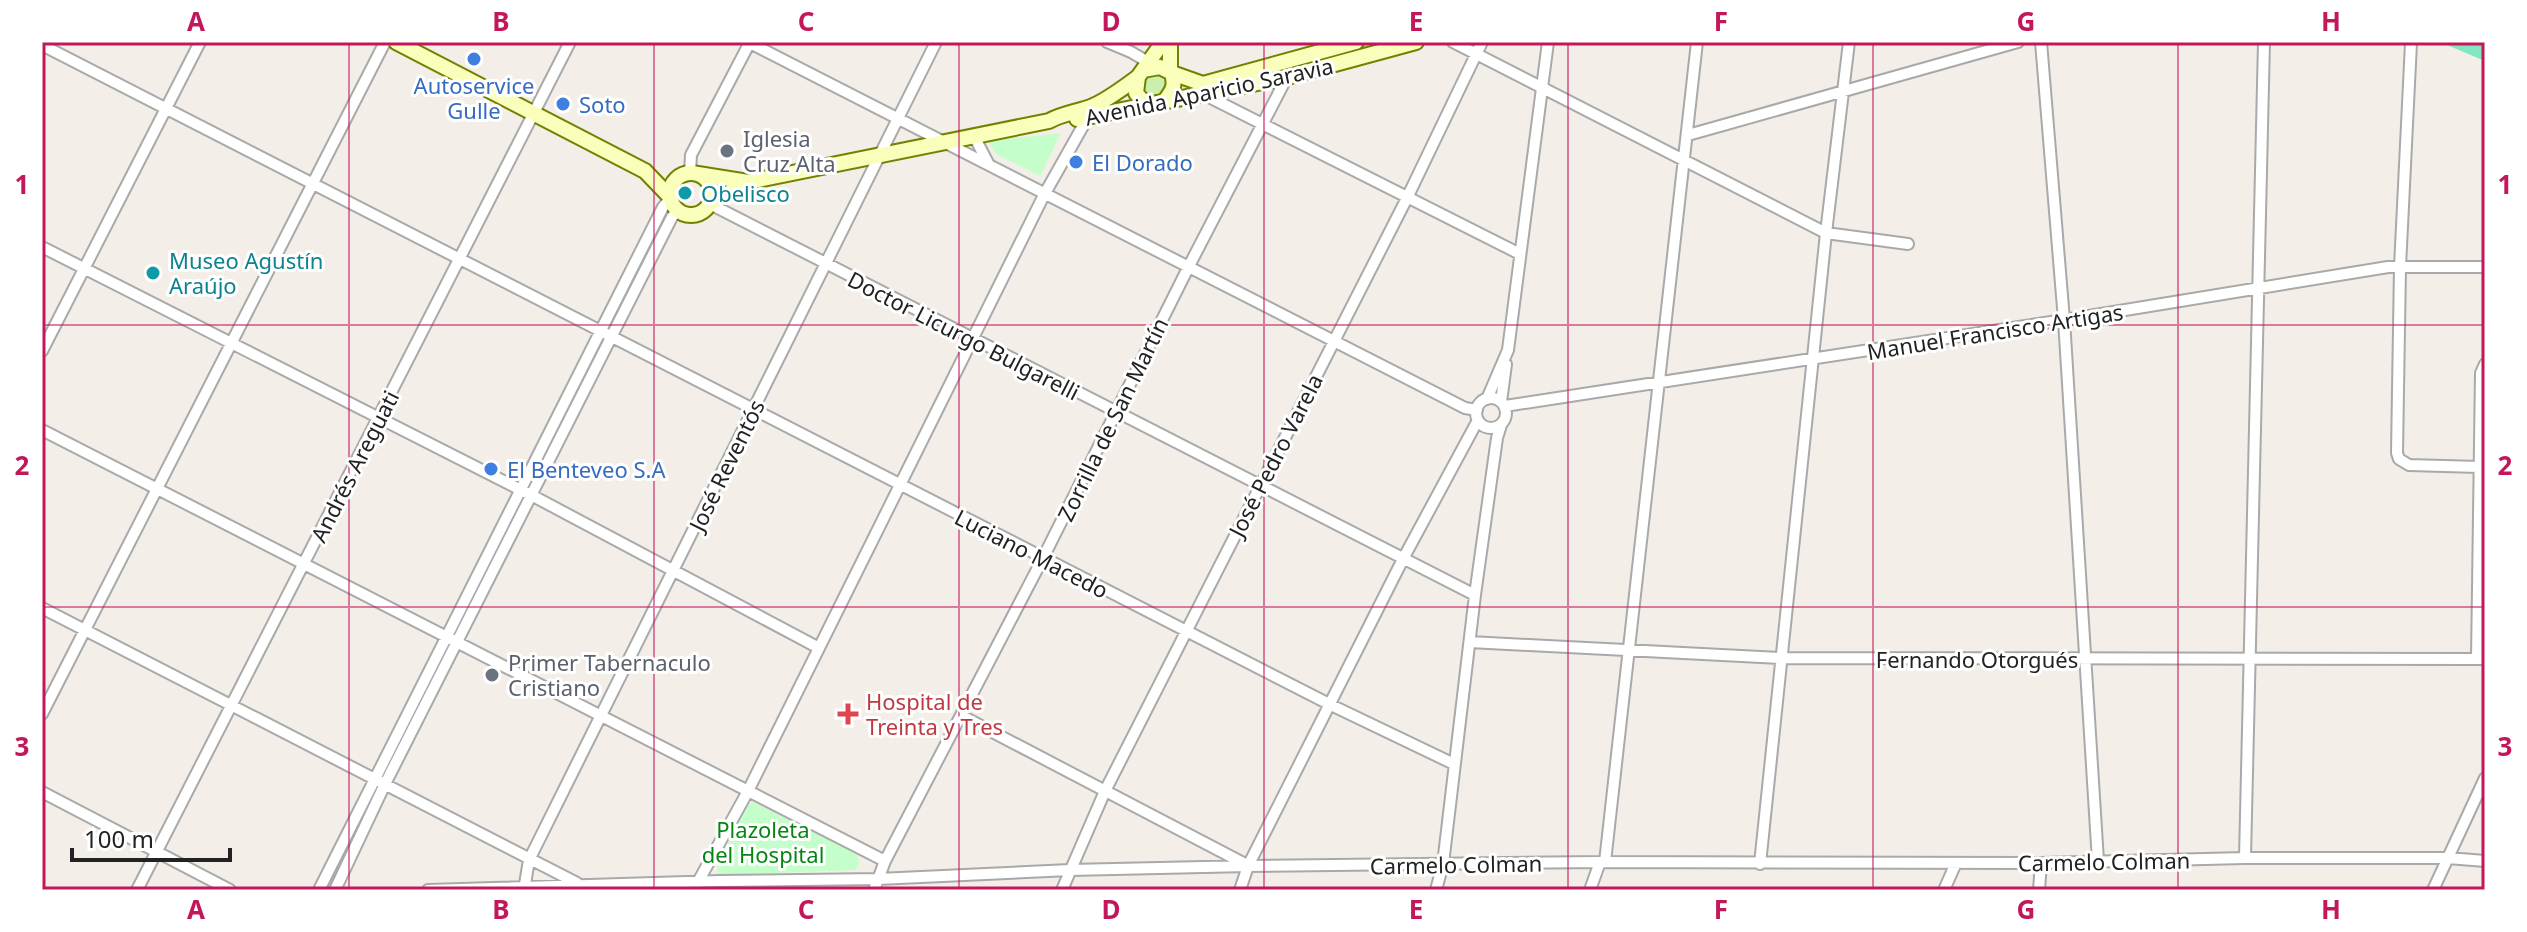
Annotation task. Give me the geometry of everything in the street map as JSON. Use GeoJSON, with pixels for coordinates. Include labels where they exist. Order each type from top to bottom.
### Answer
{"type":"FeatureCollection","features":[{"type":"Feature","properties":{"kind":"street"},"geometry":{"type":"LineString","coordinates":[[42,351],[200,42]]}},
{"type":"Feature","properties":{"kind":"street"},"geometry":{"type":"LineString","coordinates":[[42,714],[385,42]]}},
{"type":"Feature","properties":{"kind":"street"},"geometry":{"type":"LineString","coordinates":[[396,42],[645,171],[673,202],[693,216],[711,204],[711,186],[691,174]]}},
{"type":"Feature","properties":{"kind":"street","name":"Andrés Areguati"},"geometry":{"type":"LineString","coordinates":[[137,890],[570,42]]}},
{"type":"Feature","properties":{"kind":"street"},"geometry":{"type":"LineString","coordinates":[[691,174],[691,155],[750,42],[1465,408],[1478,415],[1486,427],[1501,425]]}},
{"type":"Feature","properties":{"kind":"street","name":"José Reventós"},"geometry":{"type":"LineString","coordinates":[[524,888],[529,860],[936,42]]}},
{"type":"Feature","properties":{"kind":"street"},"geometry":{"type":"LineString","coordinates":[[1107,42],[1131,52],[1143,70]]}},
{"type":"Feature","properties":{"kind":"street","name":"Avenida Aparicio Saravia"},"geometry":{"type":"LineString","coordinates":[[711,204],[748,182],[1049,121],[1090,107],[1115,94],[1143,70],[1163,42]]}},
{"type":"Feature","properties":{"kind":"street"},"geometry":{"type":"LineString","coordinates":[[1164,102],[1175,83],[1171,73],[1170,42]]}},
{"type":"Feature","properties":{"kind":"street","name":"Avenida Aparicio Saravia"},"geometry":{"type":"LineString","coordinates":[[1171,73],[1203,84],[1356,42]]}},
{"type":"Feature","properties":{"kind":"street","name":"Avenida Aparicio Saravia"},"geometry":{"type":"LineString","coordinates":[[1049,121],[1061,123],[1205,95],[1287,77],[1416,42]]}},
{"type":"Feature","properties":{"kind":"street"},"geometry":{"type":"LineString","coordinates":[[1453,42],[1826,233],[1908,244]]}},
{"type":"Feature","properties":{"kind":"street","name":"José Pedro Varela"},"geometry":{"type":"LineString","coordinates":[[1062,890],[1105,791],[1407,198],[1482,42]]}},
{"type":"Feature","properties":{"kind":"street"},"geometry":{"type":"LineString","coordinates":[[1436,890],[1443,864],[1497,438],[1506,416],[1503,404],[1508,350],[1548,42]]}},
{"type":"Feature","properties":{"kind":"street"},"geometry":{"type":"LineString","coordinates":[[1590,890],[1603,862],[1697,42]]}},
{"type":"Feature","properties":{"kind":"street"},"geometry":{"type":"LineString","coordinates":[[1760,864],[1849,42]]}},
{"type":"Feature","properties":{"kind":"street"},"geometry":{"type":"LineString","coordinates":[[1688,135],[2018,42]]}},
{"type":"Feature","properties":{"kind":"street"},"geometry":{"type":"LineString","coordinates":[[2041,42],[2064,320],[2098,861]]}},
{"type":"Feature","properties":{"kind":"street"},"geometry":{"type":"LineString","coordinates":[[2245,858],[2264,42]]}},
{"type":"Feature","properties":{"kind":"street"},"geometry":{"type":"LineString","coordinates":[[2411,43],[2400,267],[2397,453],[2399,459],[2409,465],[2479,467]]}},
{"type":"Feature","properties":{"kind":"street","name":"Luciano Macedo"},"geometry":{"type":"LineString","coordinates":[[42,45],[898,485],[1331,705],[1454,764]]}},
{"type":"Feature","properties":{"kind":"street"},"geometry":{"type":"LineString","coordinates":[[1143,70],[1160,67],[1171,73]]}},
{"type":"Feature","properties":{"kind":"street"},"geometry":{"type":"LineString","coordinates":[[1143,70],[1136,93],[1146,105]]}},
{"type":"Feature","properties":{"kind":"street","name":"Zorrilla de San Martín"},"geometry":{"type":"LineString","coordinates":[[874,890],[885,861],[1287,77]]}},
{"type":"Feature","properties":{"kind":"street"},"geometry":{"type":"LineString","coordinates":[[1205,95],[1520,254]]}},
{"type":"Feature","properties":{"kind":"street"},"geometry":{"type":"LineString","coordinates":[[698,882],[748,791],[1044,195],[1088,117]]}},
{"type":"Feature","properties":{"kind":"street"},"geometry":{"type":"LineString","coordinates":[[974,136],[990,167]]}},
{"type":"Feature","properties":{"kind":"street","name":"Avenida Aparicio Saravia"},"geometry":{"type":"LineString","coordinates":[[645,171],[748,182]]}},
{"type":"Feature","properties":{"kind":"street"},"geometry":{"type":"LineString","coordinates":[[335,890],[385,784],[672,217],[675,181],[691,174]]}},
{"type":"Feature","properties":{"kind":"street"},"geometry":{"type":"LineString","coordinates":[[319,890],[663,207],[673,202]]}},
{"type":"Feature","properties":{"kind":"street","name":"Doctor Licurgo Bulgarelli"},"geometry":{"type":"LineString","coordinates":[[711,204],[1475,595]]}},
{"type":"Feature","properties":{"kind":"street"},"geometry":{"type":"LineString","coordinates":[[42,247],[533,496],[819,648]]}},
{"type":"Feature","properties":{"kind":"street"},"geometry":{"type":"LineString","coordinates":[[2482,266],[2485,253]]}},
{"type":"Feature","properties":{"kind":"street","name":"Manuel Francisco Artigas"},"geometry":{"type":"LineString","coordinates":[[1503,404],[1658,383],[2388,267],[2482,266]]}},
{"type":"Feature","properties":{"kind":"street"},"geometry":{"type":"LineString","coordinates":[[1240,890],[1248,866],[1478,415],[1479,405],[1487,399],[1508,350]]}},
{"type":"Feature","properties":{"kind":"street"},"geometry":{"type":"LineString","coordinates":[[2481,659],[2479,467],[2483,368]]}},
{"type":"Feature","properties":{"kind":"street"},"geometry":{"type":"LineString","coordinates":[[1487,399],[1497,399],[1503,404]]}},
{"type":"Feature","properties":{"kind":"street"},"geometry":{"type":"LineString","coordinates":[[42,430],[885,861]]}},
{"type":"Feature","properties":{"kind":"street"},"geometry":{"type":"LineString","coordinates":[[42,608],[581,885]]}},
{"type":"Feature","properties":{"kind":"street","name":"Fernando Otorgués"},"geometry":{"type":"LineString","coordinates":[[1470,642],[1780,658],[2481,659]]}},
{"type":"Feature","properties":{"kind":"street"},"geometry":{"type":"LineString","coordinates":[[962,716],[1248,866]]}},
{"type":"Feature","properties":{"kind":"street"},"geometry":{"type":"LineString","coordinates":[[2433,890],[2485,778]]}},
{"type":"Feature","properties":{"kind":"street"},"geometry":{"type":"LineString","coordinates":[[42,792],[230,890]]}},
{"type":"Feature","properties":{"kind":"street","name":"Carmelo Colman"},"geometry":{"type":"LineString","coordinates":[[428,890],[698,882],[735,885],[1070,870],[1248,866],[1603,862],[2041,863],[2245,858],[2448,858],[2485,861]]}},
{"type":"Feature","properties":{"kind":"street"},"geometry":{"type":"LineString","coordinates":[[1944,890],[1956,863]]}},
{"type":"Feature","properties":{"kind":"street"},"geometry":{"type":"LineString","coordinates":[[2039,890],[2041,863]]}},
{"type":"Feature","properties":{"kind":"green space"},"geometry":{"type":"Polygon","coordinates":[[[2440,42],[2485,42],[2485,61],[2440,42]]]}},
{"type":"Feature","properties":{"kind":"green space"},"geometry":{"type":"Polygon","coordinates":[[[1151,73],[1164,73],[1170,81],[1164,93],[1144,98],[1140,87],[1151,73]]]}},
{"type":"Feature","properties":{"kind":"green space"},"geometry":{"type":"Polygon","coordinates":[[[1061,133],[1040,176],[996,154],[988,141],[1061,133]]]}},
{"type":"Feature","properties":{"kind":"green space","name":"Plazoleta del Hospital"},"geometry":{"type":"Polygon","coordinates":[[[753,802],[857,854],[860,863],[855,870],[721,875],[717,872],[718,862],[748,804],[753,802]]]}},
{"type":"Feature","properties":{"kind":"place","name":"Autoservice Gulle"},"geometry":{"type":"Point","coordinates":[474,59]}},
{"type":"Feature","properties":{"kind":"place","name":"Soto"},"geometry":{"type":"Point","coordinates":[563,104]}},
{"type":"Feature","properties":{"kind":"place","name":"Iglesia Cruz Alta"},"geometry":{"type":"Point","coordinates":[727,151]}},
{"type":"Feature","properties":{"kind":"place","name":"El Dorado"},"geometry":{"type":"Point","coordinates":[1076,162]}},
{"type":"Feature","properties":{"kind":"place","name":"Obelisco"},"geometry":{"type":"Point","coordinates":[685,193]}},
{"type":"Feature","properties":{"kind":"place","name":"Museo Agustín Araújo"},"geometry":{"type":"Point","coordinates":[153,273]}},
{"type":"Feature","properties":{"kind":"place","name":"El Benteveo S.A"},"geometry":{"type":"Point","coordinates":[491,469]}},
{"type":"Feature","properties":{"kind":"place","name":"Primer Tabernaculo Cristiano"},"geometry":{"type":"Point","coordinates":[492,675]}},
{"type":"Feature","properties":{"kind":"place","name":"Hospital de Treinta y Tres"},"geometry":{"type":"Point","coordinates":[848,714]}}]}
